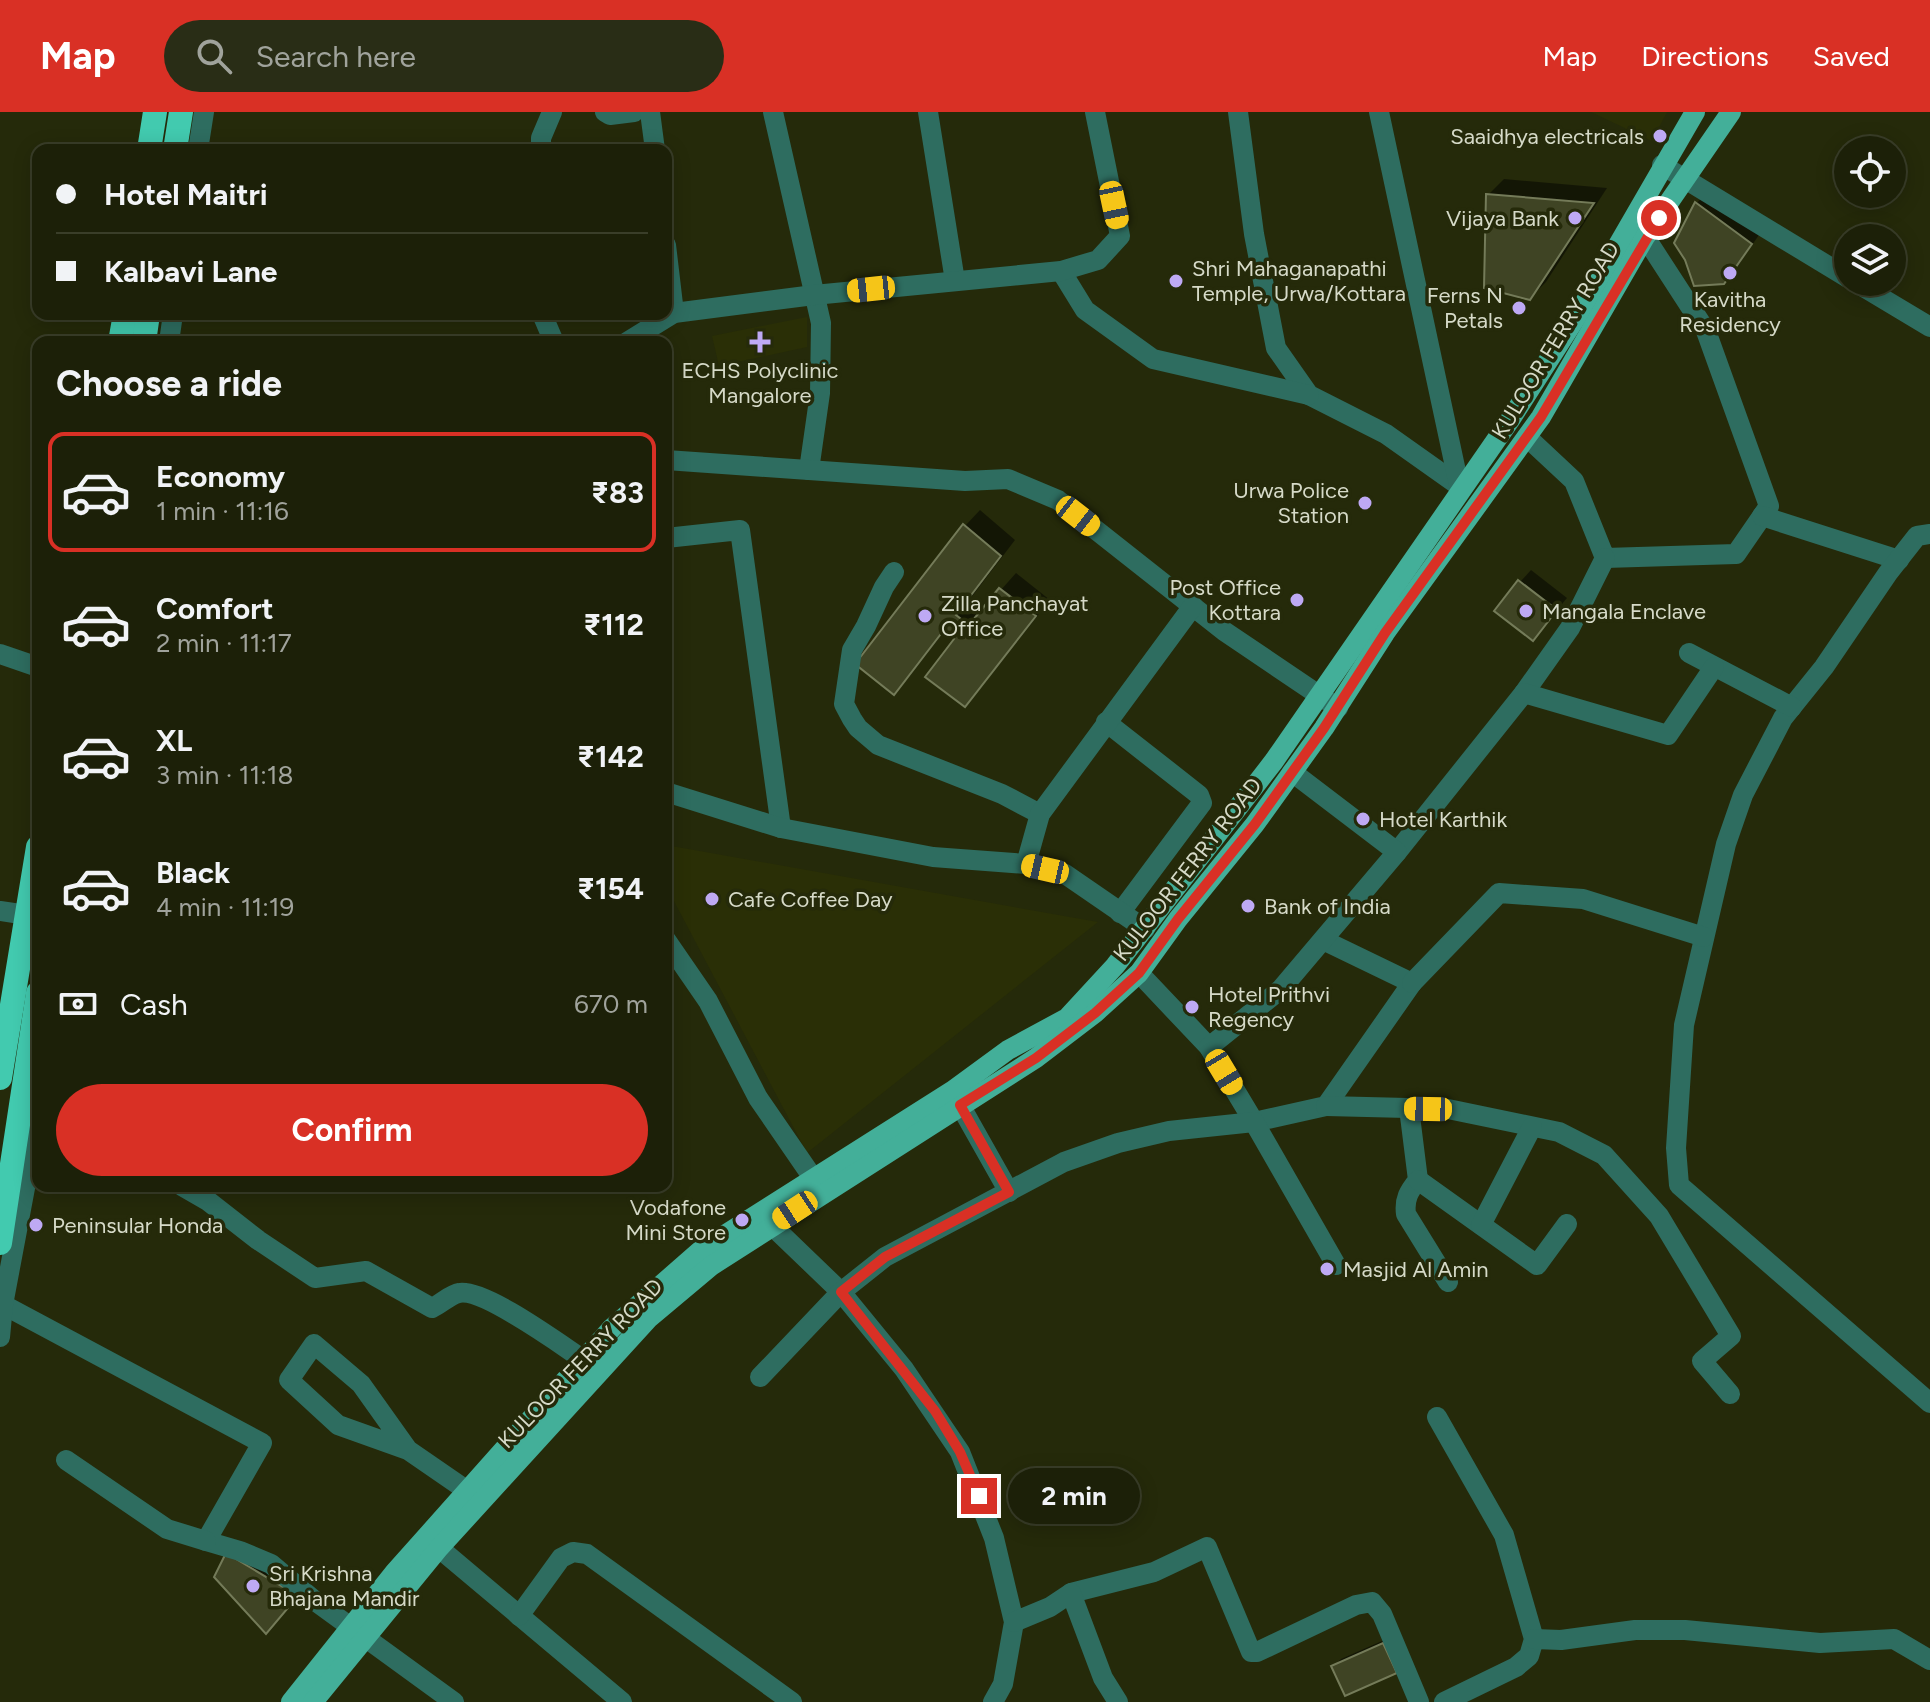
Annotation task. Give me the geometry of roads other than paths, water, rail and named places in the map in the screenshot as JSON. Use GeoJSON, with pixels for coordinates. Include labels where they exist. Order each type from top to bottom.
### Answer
{"type":"FeatureCollection","features":[{"type":"Feature","properties":{"kind":"highway"},"geometry":{"type":"LineString","coordinates":[[150,144],[155,112]]}},
{"type":"Feature","properties":{"kind":"highway"},"geometry":{"type":"LineString","coordinates":[[176,144],[181,112]]}},
{"type":"Feature","properties":{"kind":"highway"},"geometry":{"type":"LineString","coordinates":[[0,1078],[32,884]]}},
{"type":"Feature","properties":{"kind":"highway"},"geometry":{"type":"LineString","coordinates":[[0,1243],[32,1113]]}},
{"type":"Feature","properties":{"kind":"main road","name":"KULOOR FERRY ROAD"},"geometry":{"type":"LineString","coordinates":[[818,1185],[1036,1058],[1095,1013],[1139,973],[1292,772],[1329,702],[1459,488],[1510,420],[1577,316],[1695,112]]}},
{"type":"Feature","properties":{"kind":"main road","name":"KULOOR FERRY ROAD"},"geometry":{"type":"LineString","coordinates":[[291,1702],[439,1548],[649,1318],[766,1220],[1008,1050],[1067,1018],[1145,929],[1385,633],[1527,437],[1645,237],[1731,112]]}},
{"type":"Feature","properties":{"kind":"main road","name":"KULOOR FERRY ROAD"},"geometry":{"type":"LineString","coordinates":[[313,1702],[394,1573],[612,1328],[701,1250],[766,1220]]}},
{"type":"Feature","properties":{"kind":"street"},"geometry":{"type":"LineString","coordinates":[[199,144],[204,112]]}},
{"type":"Feature","properties":{"kind":"street"},"geometry":{"type":"LineString","coordinates":[[541,144],[552,112]]}},
{"type":"Feature","properties":{"kind":"street"},"geometry":{"type":"LineString","coordinates":[[605,112],[610,115],[634,112]]}},
{"type":"Feature","properties":{"kind":"street"},"geometry":{"type":"LineString","coordinates":[[650,112],[654,144]]}},
{"type":"Feature","properties":{"kind":"street"},"geometry":{"type":"LineString","coordinates":[[773,112],[821,323],[820,393],[809,470]]}},
{"type":"Feature","properties":{"kind":"street"},"geometry":{"type":"LineString","coordinates":[[928,112],[955,281]]}},
{"type":"Feature","properties":{"kind":"street"},"geometry":{"type":"LineString","coordinates":[[672,296],[674,313],[814,295],[1061,271],[1098,260],[1120,236],[1095,112]]}},
{"type":"Feature","properties":{"kind":"street"},"geometry":{"type":"LineString","coordinates":[[1238,112],[1254,234],[1276,348],[1309,395]]}},
{"type":"Feature","properties":{"kind":"street"},"geometry":{"type":"LineString","coordinates":[[1379,112],[1459,488]]}},
{"type":"Feature","properties":{"kind":"street"},"geometry":{"type":"LineString","coordinates":[[1662,165],[1834,269]]}},
{"type":"Feature","properties":{"kind":"street"},"geometry":{"type":"LineString","coordinates":[[1605,558],[1736,554],[1769,506],[1706,331],[1645,237]]}},
{"type":"Feature","properties":{"kind":"street"},"geometry":{"type":"LineString","coordinates":[[1061,271],[1085,310],[1153,359],[1309,395],[1386,434],[1459,488]]}},
{"type":"Feature","properties":{"kind":"street"},"geometry":{"type":"LineString","coordinates":[[1878,296],[1930,327]]}},
{"type":"Feature","properties":{"kind":"street"},"geometry":{"type":"LineString","coordinates":[[637,336],[663,320]]}},
{"type":"Feature","properties":{"kind":"street"},"geometry":{"type":"LineString","coordinates":[[1209,1047],[1281,989],[1397,852],[1524,693],[1570,628],[1605,558],[1574,481],[1527,437]]}},
{"type":"Feature","properties":{"kind":"street"},"geometry":{"type":"LineString","coordinates":[[672,460],[965,481],[1008,479],[1058,500],[1224,631],[1329,702]]}},
{"type":"Feature","properties":{"kind":"street"},"geometry":{"type":"LineString","coordinates":[[1762,516],[1899,560]]}},
{"type":"Feature","properties":{"kind":"street"},"geometry":{"type":"LineString","coordinates":[[672,537],[740,530],[781,828]]}},
{"type":"Feature","properties":{"kind":"street"},"geometry":{"type":"LineString","coordinates":[[1930,534],[1917,536],[1854,627],[1783,718],[1743,795],[1726,844],[1684,1025],[1676,1148],[1679,1185],[1930,1403]]}},
{"type":"Feature","properties":{"kind":"street"},"geometry":{"type":"LineString","coordinates":[[894,572],[852,650],[844,704],[852,719],[878,745],[1002,794],[1040,814]]}},
{"type":"Feature","properties":{"kind":"street"},"geometry":{"type":"LineString","coordinates":[[1026,864],[1040,814],[1193,606]]}},
{"type":"Feature","properties":{"kind":"street"},"geometry":{"type":"LineString","coordinates":[[1689,653],[1792,707]]}},
{"type":"Feature","properties":{"kind":"street"},"geometry":{"type":"LineString","coordinates":[[0,654],[32,665]]}},
{"type":"Feature","properties":{"kind":"street"},"geometry":{"type":"LineString","coordinates":[[1524,693],[1668,735],[1714,667]]}},
{"type":"Feature","properties":{"kind":"street"},"geometry":{"type":"LineString","coordinates":[[1106,722],[1199,795],[1202,803],[1120,913]]}},
{"type":"Feature","properties":{"kind":"street"},"geometry":{"type":"LineString","coordinates":[[1292,772],[1397,852]]}},
{"type":"Feature","properties":{"kind":"street"},"geometry":{"type":"LineString","coordinates":[[672,791],[781,828],[933,857],[1026,864],[1065,874],[1145,929]]}},
{"type":"Feature","properties":{"kind":"street"},"geometry":{"type":"LineString","coordinates":[[1326,1106],[1412,983],[1499,893],[1583,899],[1704,937]]}},
{"type":"Feature","properties":{"kind":"street"},"geometry":{"type":"LineString","coordinates":[[0,911],[27,915]]}},
{"type":"Feature","properties":{"kind":"street"},"geometry":{"type":"LineString","coordinates":[[1323,940],[1412,983]]}},
{"type":"Feature","properties":{"kind":"street"},"geometry":{"type":"LineString","coordinates":[[672,949],[708,1001],[758,1098],[818,1185]]}},
{"type":"Feature","properties":{"kind":"street"},"geometry":{"type":"LineString","coordinates":[[1139,973],[1209,1047],[1336,1265]]}},
{"type":"Feature","properties":{"kind":"street"},"geometry":{"type":"LineString","coordinates":[[960,1105],[1009,1192]]}},
{"type":"Feature","properties":{"kind":"street"},"geometry":{"type":"LineString","coordinates":[[760,1377],[841,1292],[885,1257],[1064,1162],[1118,1143],[1169,1131],[1254,1122],[1326,1106],[1448,1109],[1559,1132],[1604,1155],[1659,1216],[1731,1336],[1702,1361],[1730,1394]]}},
{"type":"Feature","properties":{"kind":"street"},"geometry":{"type":"LineString","coordinates":[[1409,1108],[1418,1180],[1404,1204],[1406,1214],[1448,1282]]}},
{"type":"Feature","properties":{"kind":"street"},"geometry":{"type":"LineString","coordinates":[[0,1337],[2,1304],[32,1113]]}},
{"type":"Feature","properties":{"kind":"street"},"geometry":{"type":"LineString","coordinates":[[1481,1225],[1532,1127]]}},
{"type":"Feature","properties":{"kind":"street"},"geometry":{"type":"LineString","coordinates":[[1418,1180],[1537,1265],[1567,1224]]}},
{"type":"Feature","properties":{"kind":"street"},"geometry":{"type":"LineString","coordinates":[[192,1192],[315,1278],[366,1271],[432,1308],[459,1292],[479,1296],[537,1328],[584,1360]]}},
{"type":"Feature","properties":{"kind":"street"},"geometry":{"type":"LineString","coordinates":[[766,1220],[841,1292],[912,1379],[960,1452],[994,1538],[1014,1622],[1003,1684],[993,1702]]}},
{"type":"Feature","properties":{"kind":"street"},"geometry":{"type":"LineString","coordinates":[[2,1304],[262,1443],[206,1541]]}},
{"type":"Feature","properties":{"kind":"street"},"geometry":{"type":"LineString","coordinates":[[408,1450],[361,1384],[314,1344],[289,1380],[338,1425],[408,1450],[469,1492]]}},
{"type":"Feature","properties":{"kind":"street"},"geometry":{"type":"LineString","coordinates":[[1437,1417],[1504,1535],[1534,1639],[1529,1656],[1516,1667],[1444,1702]]}},
{"type":"Feature","properties":{"kind":"street"},"geometry":{"type":"LineString","coordinates":[[66,1460],[167,1529],[240,1551],[271,1564],[454,1702]]}},
{"type":"Feature","properties":{"kind":"street"},"geometry":{"type":"LineString","coordinates":[[1014,1622],[1050,1607],[1071,1593],[1154,1572],[1207,1547],[1251,1652],[1257,1652],[1356,1605],[1372,1602],[1382,1614],[1419,1702]]}},
{"type":"Feature","properties":{"kind":"street"},"geometry":{"type":"LineString","coordinates":[[439,1548],[612,1699]]}},
{"type":"Feature","properties":{"kind":"street"},"geometry":{"type":"LineString","coordinates":[[519,1616],[561,1558],[573,1552],[587,1554],[792,1702]]}},
{"type":"Feature","properties":{"kind":"street"},"geometry":{"type":"LineString","coordinates":[[1071,1593],[1103,1678],[1118,1702]]}},
{"type":"Feature","properties":{"kind":"street"},"geometry":{"type":"LineString","coordinates":[[1534,1639],[1561,1640],[1635,1630],[1685,1630],[1820,1643],[1894,1639],[1930,1660]]}},
{"type":"Feature","properties":{"kind":"place","name":"Saaidhya electricals"},"geometry":{"type":"Point","coordinates":[1660,136]}},
{"type":"Feature","properties":{"kind":"place","name":"Vijaya Bank"},"geometry":{"type":"Point","coordinates":[1575,218]}},
{"type":"Feature","properties":{"kind":"place","name":"Kavitha Residency"},"geometry":{"type":"Point","coordinates":[1730,273]}},
{"type":"Feature","properties":{"kind":"place","name":"Shri Mahaganapathi Temple, Urwa/Kottara"},"geometry":{"type":"Point","coordinates":[1176,281]}},
{"type":"Feature","properties":{"kind":"place","name":"Ferns N Petals"},"geometry":{"type":"Point","coordinates":[1519,308]}},
{"type":"Feature","properties":{"kind":"place","name":"ECHS Polyclinic Mangalore"},"geometry":{"type":"Point","coordinates":[760,342]}},
{"type":"Feature","properties":{"kind":"place","name":"Urwa Police Station"},"geometry":{"type":"Point","coordinates":[1365,503]}},
{"type":"Feature","properties":{"kind":"place","name":"Post Office Kottara"},"geometry":{"type":"Point","coordinates":[1297,600]}},
{"type":"Feature","properties":{"kind":"place","name":"Mangala Enclave"},"geometry":{"type":"Point","coordinates":[1526,611]}},
{"type":"Feature","properties":{"kind":"place","name":"Zilla Panchayat Office"},"geometry":{"type":"Point","coordinates":[925,616]}},
{"type":"Feature","properties":{"kind":"place","name":"Hotel Karthik"},"geometry":{"type":"Point","coordinates":[1363,819]}},
{"type":"Feature","properties":{"kind":"place","name":"Cafe Coffee Day"},"geometry":{"type":"Point","coordinates":[712,899]}},
{"type":"Feature","properties":{"kind":"place","name":"Bank of India"},"geometry":{"type":"Point","coordinates":[1248,906]}},
{"type":"Feature","properties":{"kind":"place","name":"Hotel Prithvi Regency"},"geometry":{"type":"Point","coordinates":[1192,1007]}},
{"type":"Feature","properties":{"kind":"place","name":"Vodafone Mini Store"},"geometry":{"type":"Point","coordinates":[742,1220]}},
{"type":"Feature","properties":{"kind":"place","name":"Peninsular Honda"},"geometry":{"type":"Point","coordinates":[36,1225]}},
{"type":"Feature","properties":{"kind":"place","name":"Masjid Al Amin"},"geometry":{"type":"Point","coordinates":[1327,1269]}},
{"type":"Feature","properties":{"kind":"place","name":"Sri Krishna Bhajana Mandir"},"geometry":{"type":"Point","coordinates":[253,1586]}}]}
